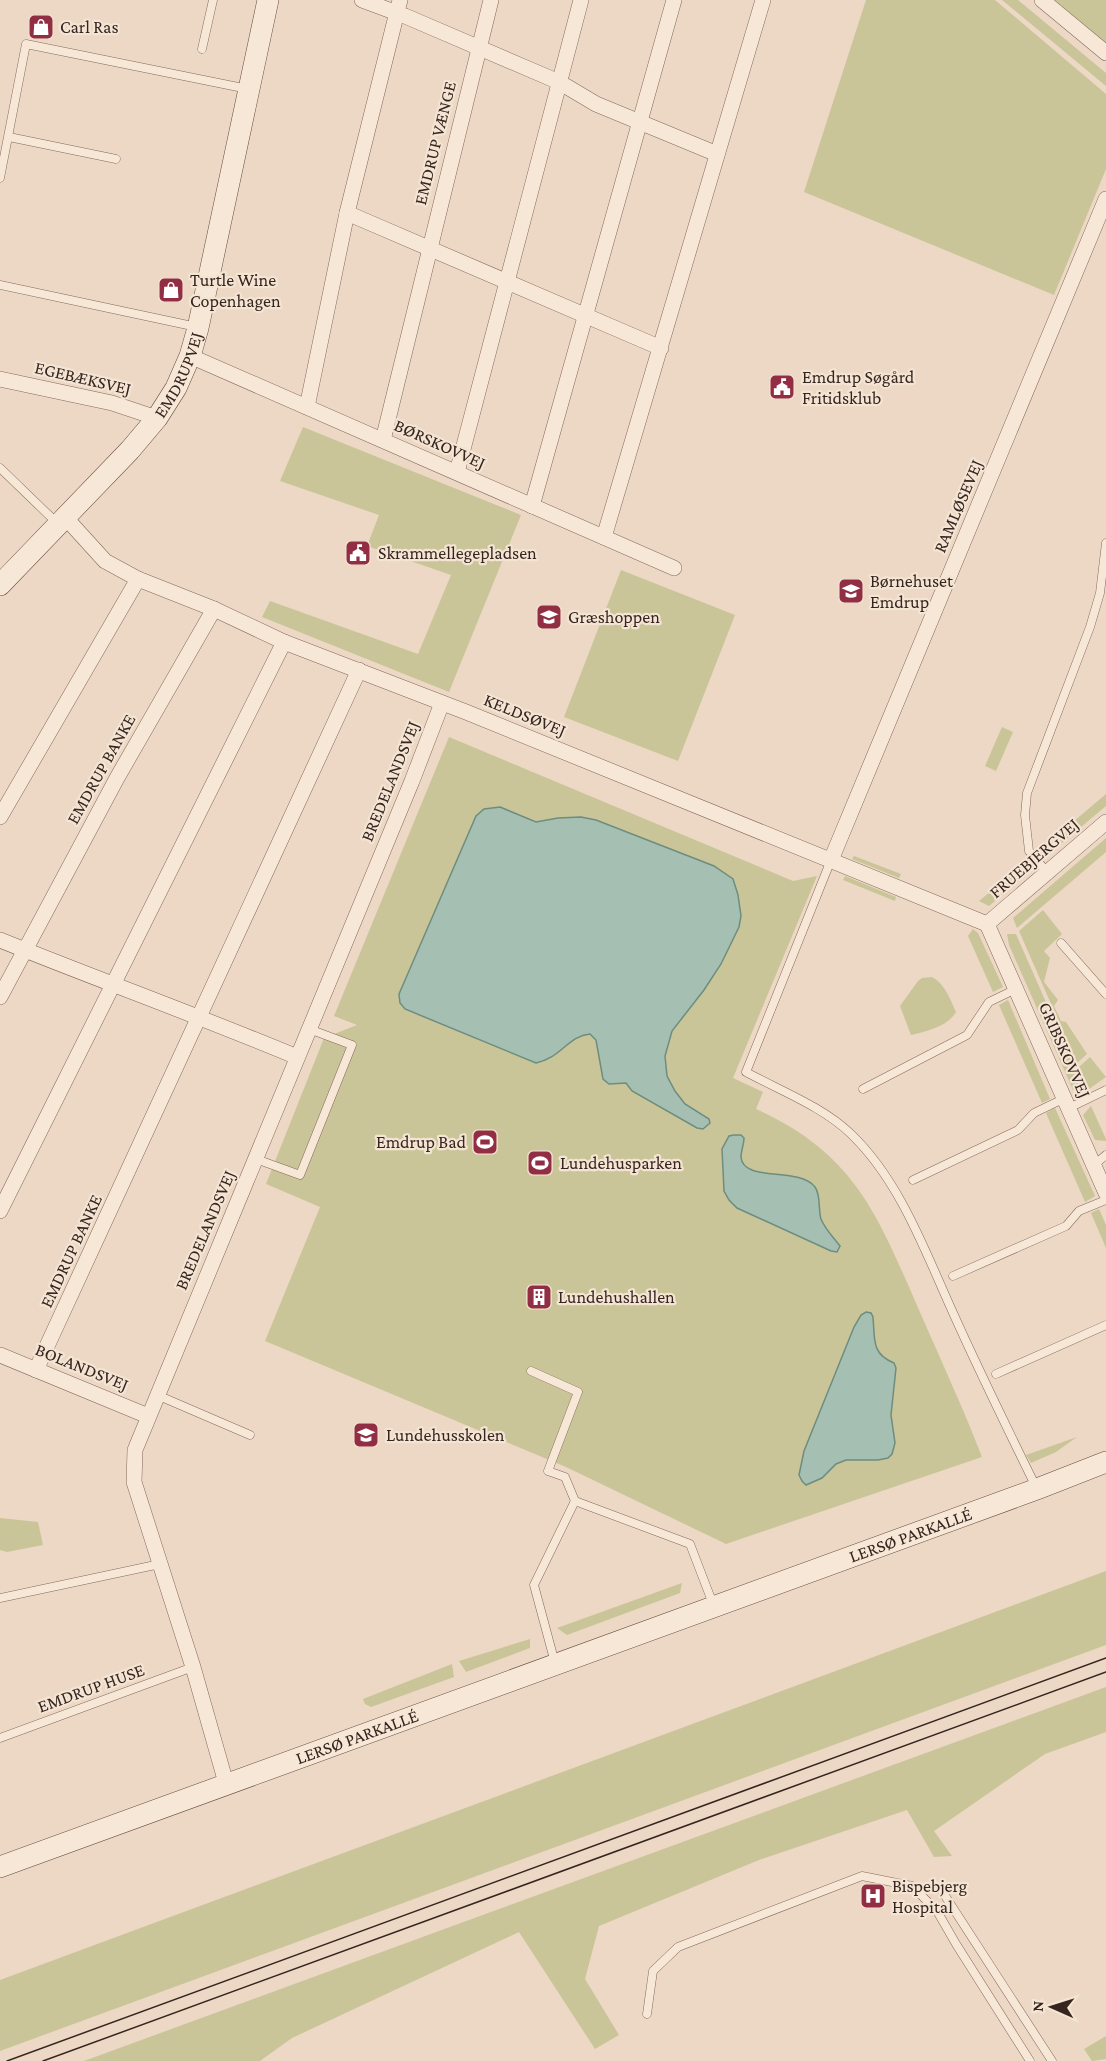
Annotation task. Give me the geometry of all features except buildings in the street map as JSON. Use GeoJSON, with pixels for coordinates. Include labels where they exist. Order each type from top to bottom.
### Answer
{"type":"FeatureCollection","features":[{"type":"Feature","properties":{"kind":"street","name":"EMDRUPVEJ"},"geometry":{"type":"LineString","coordinates":[[0,585],[130,450],[157,418],[176,388],[190,356],[198,328],[268,0]]}},
{"type":"Feature","properties":{"kind":"street"},"geometry":{"type":"LineString","coordinates":[[362,0],[398,6],[479,47],[559,82],[596,104],[717,154]]}},
{"type":"Feature","properties":{"kind":"street","name":"EMDRUP VÆNGE"},"geometry":{"type":"LineString","coordinates":[[383,440],[491,0]]}},
{"type":"Feature","properties":{"kind":"street"},"geometry":{"type":"LineString","coordinates":[[457,472],[581,0]]}},
{"type":"Feature","properties":{"kind":"street"},"geometry":{"type":"LineString","coordinates":[[532,506],[674,0]]}},
{"type":"Feature","properties":{"kind":"street"},"geometry":{"type":"LineString","coordinates":[[604,537],[763,0]]}},
{"type":"Feature","properties":{"kind":"street"},"geometry":{"type":"LineString","coordinates":[[1042,0],[1106,53]]}},
{"type":"Feature","properties":{"kind":"street"},"geometry":{"type":"LineString","coordinates":[[307,407],[347,213],[398,6]]}},
{"type":"Feature","properties":{"kind":"street","name":"RAMLØSEVEJ"},"geometry":{"type":"LineString","coordinates":[[831,860],[1106,199]]}},
{"type":"Feature","properties":{"kind":"street"},"geometry":{"type":"LineString","coordinates":[[347,213],[661,348]]}},
{"type":"Feature","properties":{"kind":"street","name":"BØRSKOVVEJ"},"geometry":{"type":"LineString","coordinates":[[190,356],[674,568]]}},
{"type":"Feature","properties":{"kind":"street","name":"EGEBÆKSVEJ"},"geometry":{"type":"LineString","coordinates":[[0,379],[112,403],[157,418]]}},
{"type":"Feature","properties":{"kind":"street","name":"KELDSØVEJ"},"geometry":{"type":"LineString","coordinates":[[62,521],[105,561],[138,579],[214,609],[284,642],[442,703],[987,924]]}},
{"type":"Feature","properties":{"kind":"street"},"geometry":{"type":"LineString","coordinates":[[0,817],[138,579]]}},
{"type":"Feature","properties":{"kind":"street","name":"EMDRUP BANKE"},"geometry":{"type":"LineString","coordinates":[[0,997],[117,778],[214,609]]}},
{"type":"Feature","properties":{"kind":"street"},"geometry":{"type":"LineString","coordinates":[[0,1211],[284,642]]}},
{"type":"Feature","properties":{"kind":"street","name":"EMDRUP BANKE"},"geometry":{"type":"LineString","coordinates":[[36,1370],[359,670]]}},
{"type":"Feature","properties":{"kind":"street","name":"BREDELANDSVEJ"},"geometry":{"type":"LineString","coordinates":[[226,1784],[193,1667],[134,1482],[135,1450],[412,781],[442,703]]}},
{"type":"Feature","properties":{"kind":"street","name":"FRUEBJERGVEJ"},"geometry":{"type":"LineString","coordinates":[[987,924],[1106,822]]}},
{"type":"Feature","properties":{"kind":"street","name":"GRIBSKOVVEJ"},"geometry":{"type":"LineString","coordinates":[[987,924],[1067,1103],[1100,1160],[1106,1193]]}},
{"type":"Feature","properties":{"kind":"street"},"geometry":{"type":"LineString","coordinates":[[0,940],[199,1016],[297,1057]]}},
{"type":"Feature","properties":{"kind":"street","name":"BOLANDSVEJ"},"geometry":{"type":"LineString","coordinates":[[0,1355],[148,1416]]}},
{"type":"Feature","properties":{"kind":"street","name":"LERSØ PARKALLÉ"},"geometry":{"type":"LineString","coordinates":[[0,1867],[1106,1462]]}},
{"type":"Feature","properties":{"kind":"lane"},"geometry":{"type":"LineString","coordinates":[[201,49],[213,0]]}},
{"type":"Feature","properties":{"kind":"lane"},"geometry":{"type":"LineString","coordinates":[[0,178],[26,44],[249,90]]}},
{"type":"Feature","properties":{"kind":"lane"},"geometry":{"type":"LineString","coordinates":[[9,137],[116,159]]}},
{"type":"Feature","properties":{"kind":"lane"},"geometry":{"type":"LineString","coordinates":[[0,285],[198,328]]}},
{"type":"Feature","properties":{"kind":"lane"},"geometry":{"type":"LineString","coordinates":[[0,468],[62,521]]}},
{"type":"Feature","properties":{"kind":"lane"},"geometry":{"type":"LineString","coordinates":[[1047,872],[1029,851],[1025,815],[1026,793],[1090,627],[1100,593],[1106,543]]}},
{"type":"Feature","properties":{"kind":"lane"},"geometry":{"type":"LineString","coordinates":[[831,860],[746,1072],[832,1118],[872,1156],[894,1187],[983,1380],[1037,1489]]}},
{"type":"Feature","properties":{"kind":"lane"},"geometry":{"type":"LineString","coordinates":[[1061,943],[1106,994]]}},
{"type":"Feature","properties":{"kind":"lane"},"geometry":{"type":"LineString","coordinates":[[863,1089],[967,1035],[989,1002],[1016,989]]}},
{"type":"Feature","properties":{"kind":"lane"},"geometry":{"type":"LineString","coordinates":[[256,1159],[300,1175],[352,1045],[309,1029]]}},
{"type":"Feature","properties":{"kind":"lane"},"geometry":{"type":"LineString","coordinates":[[913,1180],[1018,1130],[1034,1113],[1106,1090]]}},
{"type":"Feature","properties":{"kind":"lane"},"geometry":{"type":"LineString","coordinates":[[953,1276],[1066,1226],[1079,1211],[1106,1200]]}},
{"type":"Feature","properties":{"kind":"lane"},"geometry":{"type":"LineString","coordinates":[[996,1374],[1106,1325]]}},
{"type":"Feature","properties":{"kind":"lane"},"geometry":{"type":"LineString","coordinates":[[531,1371],[578,1392],[548,1471],[565,1478],[575,1501],[690,1544],[714,1606]]}},
{"type":"Feature","properties":{"kind":"lane"},"geometry":{"type":"LineString","coordinates":[[157,1395],[250,1435]]}},
{"type":"Feature","properties":{"kind":"lane"},"geometry":{"type":"LineString","coordinates":[[555,1664],[534,1585],[575,1501]]}},
{"type":"Feature","properties":{"kind":"lane"},"geometry":{"type":"LineString","coordinates":[[0,1598],[160,1564]]}},
{"type":"Feature","properties":{"kind":"lane","name":"EMDRUP HUSE"},"geometry":{"type":"LineString","coordinates":[[0,1738],[193,1667]]}},
{"type":"Feature","properties":{"kind":"lane"},"geometry":{"type":"LineString","coordinates":[[648,2014],[653,1971],[678,1947],[862,1876],[912,1886],[937,1911],[1030,2061]]}},
{"type":"Feature","properties":{"kind":"lane"},"geometry":{"type":"LineString","coordinates":[[940,1888],[1052,2061]]}},
{"type":"Feature","properties":{"kind":"shaded area"},"geometry":{"type":"Polygon","coordinates":[[[866,0],[995,0],[1106,94],[1106,169],[1054,295],[804,192],[866,0]]]}},
{"type":"Feature","properties":{"kind":"shaded area"},"geometry":{"type":"Polygon","coordinates":[[[1002,0],[1018,0],[1106,73],[1106,86],[1002,0]]]}},
{"type":"Feature","properties":{"kind":"shaded area"},"geometry":{"type":"Polygon","coordinates":[[[1044,0],[1106,0],[1106,49],[1044,0]]]}},
{"type":"Feature","properties":{"kind":"shaded area"},"geometry":{"type":"Polygon","coordinates":[[[303,427],[521,515],[449,692],[262,617],[270,601],[418,654],[451,575],[367,546],[379,515],[280,481],[303,427]]]}},
{"type":"Feature","properties":{"kind":"shaded area"},"geometry":{"type":"Polygon","coordinates":[[[621,570],[735,615],[678,761],[564,717],[621,570]]]}},
{"type":"Feature","properties":{"kind":"shaded area"},"geometry":{"type":"Polygon","coordinates":[[[1002,727],[1013,732],[996,771],[985,766],[1002,727]]]}},
{"type":"Feature","properties":{"kind":"shaded area","name":"Lundehusparken"},"geometry":{"type":"Polygon","coordinates":[[[449,737],[793,881],[817,876],[733,1078],[763,1092],[756,1109],[791,1128],[820,1148],[843,1171],[862,1195],[879,1222],[893,1252],[982,1457],[726,1544],[566,1467],[265,1341],[320,1207],[266,1184],[324,1038],[357,1025],[334,1016],[449,737]]]}},
{"type":"Feature","properties":{"kind":"shaded area"},"geometry":{"type":"Polygon","coordinates":[[[1106,794],[1106,806],[1050,853],[1041,849],[1106,794]]]}},
{"type":"Feature","properties":{"kind":"shaded area"},"geometry":{"type":"Polygon","coordinates":[[[500,807],[536,822],[581,817],[596,820],[714,866],[733,879],[741,916],[739,927],[721,964],[672,1031],[665,1056],[667,1076],[675,1091],[685,1104],[709,1119],[710,1123],[703,1129],[697,1128],[632,1091],[626,1083],[609,1084],[603,1079],[596,1040],[590,1034],[576,1039],[552,1057],[536,1063],[405,1009],[400,1003],[399,994],[476,816],[484,809],[500,807]]]}},
{"type":"Feature","properties":{"kind":"shaded area"},"geometry":{"type":"Polygon","coordinates":[[[1106,838],[1106,852],[1017,928],[1013,918],[1106,838]]]}},
{"type":"Feature","properties":{"kind":"shaded area"},"geometry":{"type":"Polygon","coordinates":[[[854,856],[901,874],[899,878],[852,859],[854,856]]]}},
{"type":"Feature","properties":{"kind":"shaded area"},"geometry":{"type":"Polygon","coordinates":[[[1024,864],[1030,871],[989,906],[979,901],[1024,864]]]}},
{"type":"Feature","properties":{"kind":"shaded area"},"geometry":{"type":"Polygon","coordinates":[[[845,876],[896,897],[895,901],[843,880],[845,876]]]}},
{"type":"Feature","properties":{"kind":"shaded area"},"geometry":{"type":"Polygon","coordinates":[[[1043,910],[1062,934],[1044,951],[1050,958],[1044,982],[1058,1000],[1054,1006],[1061,1021],[1066,1022],[1087,1054],[1077,1063],[1019,931],[1043,910]]]}},
{"type":"Feature","properties":{"kind":"shaded area"},"geometry":{"type":"Polygon","coordinates":[[[973,929],[978,933],[1003,987],[993,992],[968,936],[973,929]]]}},
{"type":"Feature","properties":{"kind":"shaded area"},"geometry":{"type":"Polygon","coordinates":[[[1007,934],[1016,934],[1085,1091],[1073,1090],[1009,945],[1007,934]]]}},
{"type":"Feature","properties":{"kind":"shaded area"},"geometry":{"type":"Polygon","coordinates":[[[932,977],[944,988],[956,1012],[942,1025],[911,1035],[900,1006],[918,981],[932,977]]]}},
{"type":"Feature","properties":{"kind":"shaded area"},"geometry":{"type":"Polygon","coordinates":[[[1008,1000],[1050,1099],[1042,1103],[999,1005],[1008,1000]]]}},
{"type":"Feature","properties":{"kind":"shaded area"},"geometry":{"type":"Polygon","coordinates":[[[1090,1057],[1106,1077],[1089,1089],[1079,1067],[1090,1057]]]}},
{"type":"Feature","properties":{"kind":"shaded area"},"geometry":{"type":"Polygon","coordinates":[[[1091,1106],[1106,1141],[1095,1140],[1083,1115],[1091,1106]]]}},
{"type":"Feature","properties":{"kind":"shaded area"},"geometry":{"type":"Polygon","coordinates":[[[1055,1108],[1095,1196],[1085,1202],[1046,1113],[1055,1108]]]}},
{"type":"Feature","properties":{"kind":"shaded area"},"geometry":{"type":"Polygon","coordinates":[[[741,1135],[744,1138],[741,1157],[744,1165],[751,1170],[797,1177],[815,1187],[821,1219],[840,1246],[837,1252],[737,1208],[729,1200],[724,1191],[722,1149],[729,1136],[741,1135]]]}},
{"type":"Feature","properties":{"kind":"shaded area"},"geometry":{"type":"Polygon","coordinates":[[[1099,1209],[1106,1225],[1106,1248],[1091,1213],[1099,1209]]]}},
{"type":"Feature","properties":{"kind":"shaded area"},"geometry":{"type":"Polygon","coordinates":[[[866,1312],[871,1313],[873,1317],[874,1339],[878,1350],[881,1355],[894,1363],[896,1368],[891,1415],[895,1443],[892,1454],[888,1458],[878,1460],[846,1460],[836,1464],[822,1478],[806,1485],[799,1475],[804,1451],[854,1327],[861,1315],[866,1312]]]}},
{"type":"Feature","properties":{"kind":"shaded area"},"geometry":{"type":"Polygon","coordinates":[[[1077,1437],[1056,1452],[1031,1463],[1026,1455],[1077,1437]]]}},
{"type":"Feature","properties":{"kind":"shaded area"},"geometry":{"type":"Polygon","coordinates":[[[0,1518],[38,1522],[43,1545],[7,1552],[0,1550],[0,1518]]]}},
{"type":"Feature","properties":{"kind":"shaded area"},"geometry":{"type":"Polygon","coordinates":[[[1106,1571],[1106,1645],[0,2051],[0,1980],[1106,1571]]]}},
{"type":"Feature","properties":{"kind":"shaded area"},"geometry":{"type":"Polygon","coordinates":[[[682,1583],[680,1593],[567,1635],[557,1628],[682,1583]]]}},
{"type":"Feature","properties":{"kind":"shaded area"},"geometry":{"type":"Polygon","coordinates":[[[530,1639],[530,1648],[466,1672],[459,1661],[530,1639]]]}},
{"type":"Feature","properties":{"kind":"shaded area"},"geometry":{"type":"Polygon","coordinates":[[[452,1664],[454,1677],[371,1707],[365,1704],[363,1699],[452,1664]]]}},
{"type":"Feature","properties":{"kind":"shaded area"},"geometry":{"type":"Polygon","coordinates":[[[1106,1687],[1106,1732],[1045,1754],[934,1831],[952,1856],[934,1857],[907,1810],[759,1860],[599,1926],[585,1979],[619,2035],[595,2049],[519,1932],[292,2038],[260,2061],[84,2061],[1106,1687]]]}},
{"type":"Feature","properties":{"kind":"shaded area"},"geometry":{"type":"Polygon","coordinates":[[[1106,2036],[1106,2059],[1092,2061],[1084,2049],[1106,2036]]]}},
{"type":"Feature","properties":{"kind":"tram line"},"geometry":{"type":"LineString","coordinates":[[7,2061],[1106,1658]]}},
{"type":"Feature","properties":{"kind":"tram line"},"geometry":{"type":"LineString","coordinates":[[43,2061],[1106,1672]]}},
{"type":"Feature","properties":{"kind":"place","name":"Carl Ras"},"geometry":{"type":"Point","coordinates":[41,27]}},
{"type":"Feature","properties":{"kind":"place","name":"Turtle Wine Copenhagen"},"geometry":{"type":"Point","coordinates":[171,290]}},
{"type":"Feature","properties":{"kind":"place","name":"Emdrup Søgård Fritidsklub"},"geometry":{"type":"Point","coordinates":[782,387]}},
{"type":"Feature","properties":{"kind":"place","name":"Skrammellegepladsen"},"geometry":{"type":"Point","coordinates":[358,553]}},
{"type":"Feature","properties":{"kind":"place","name":"Børnehuset Emdrup"},"geometry":{"type":"Point","coordinates":[851,591]}},
{"type":"Feature","properties":{"kind":"place","name":"Græshoppen"},"geometry":{"type":"Point","coordinates":[549,617]}},
{"type":"Feature","properties":{"kind":"place","name":"Emdrup Bad"},"geometry":{"type":"Point","coordinates":[485,1142]}},
{"type":"Feature","properties":{"kind":"place","name":"Lundehusparken"},"geometry":{"type":"Point","coordinates":[540,1163]}},
{"type":"Feature","properties":{"kind":"place","name":"Lundehushallen"},"geometry":{"type":"Point","coordinates":[539,1297]}},
{"type":"Feature","properties":{"kind":"place","name":"Lundehusskolen"},"geometry":{"type":"Point","coordinates":[366,1435]}},
{"type":"Feature","properties":{"kind":"place","name":"Bispebjerg Hospital"},"geometry":{"type":"Point","coordinates":[873,1896]}}]}
